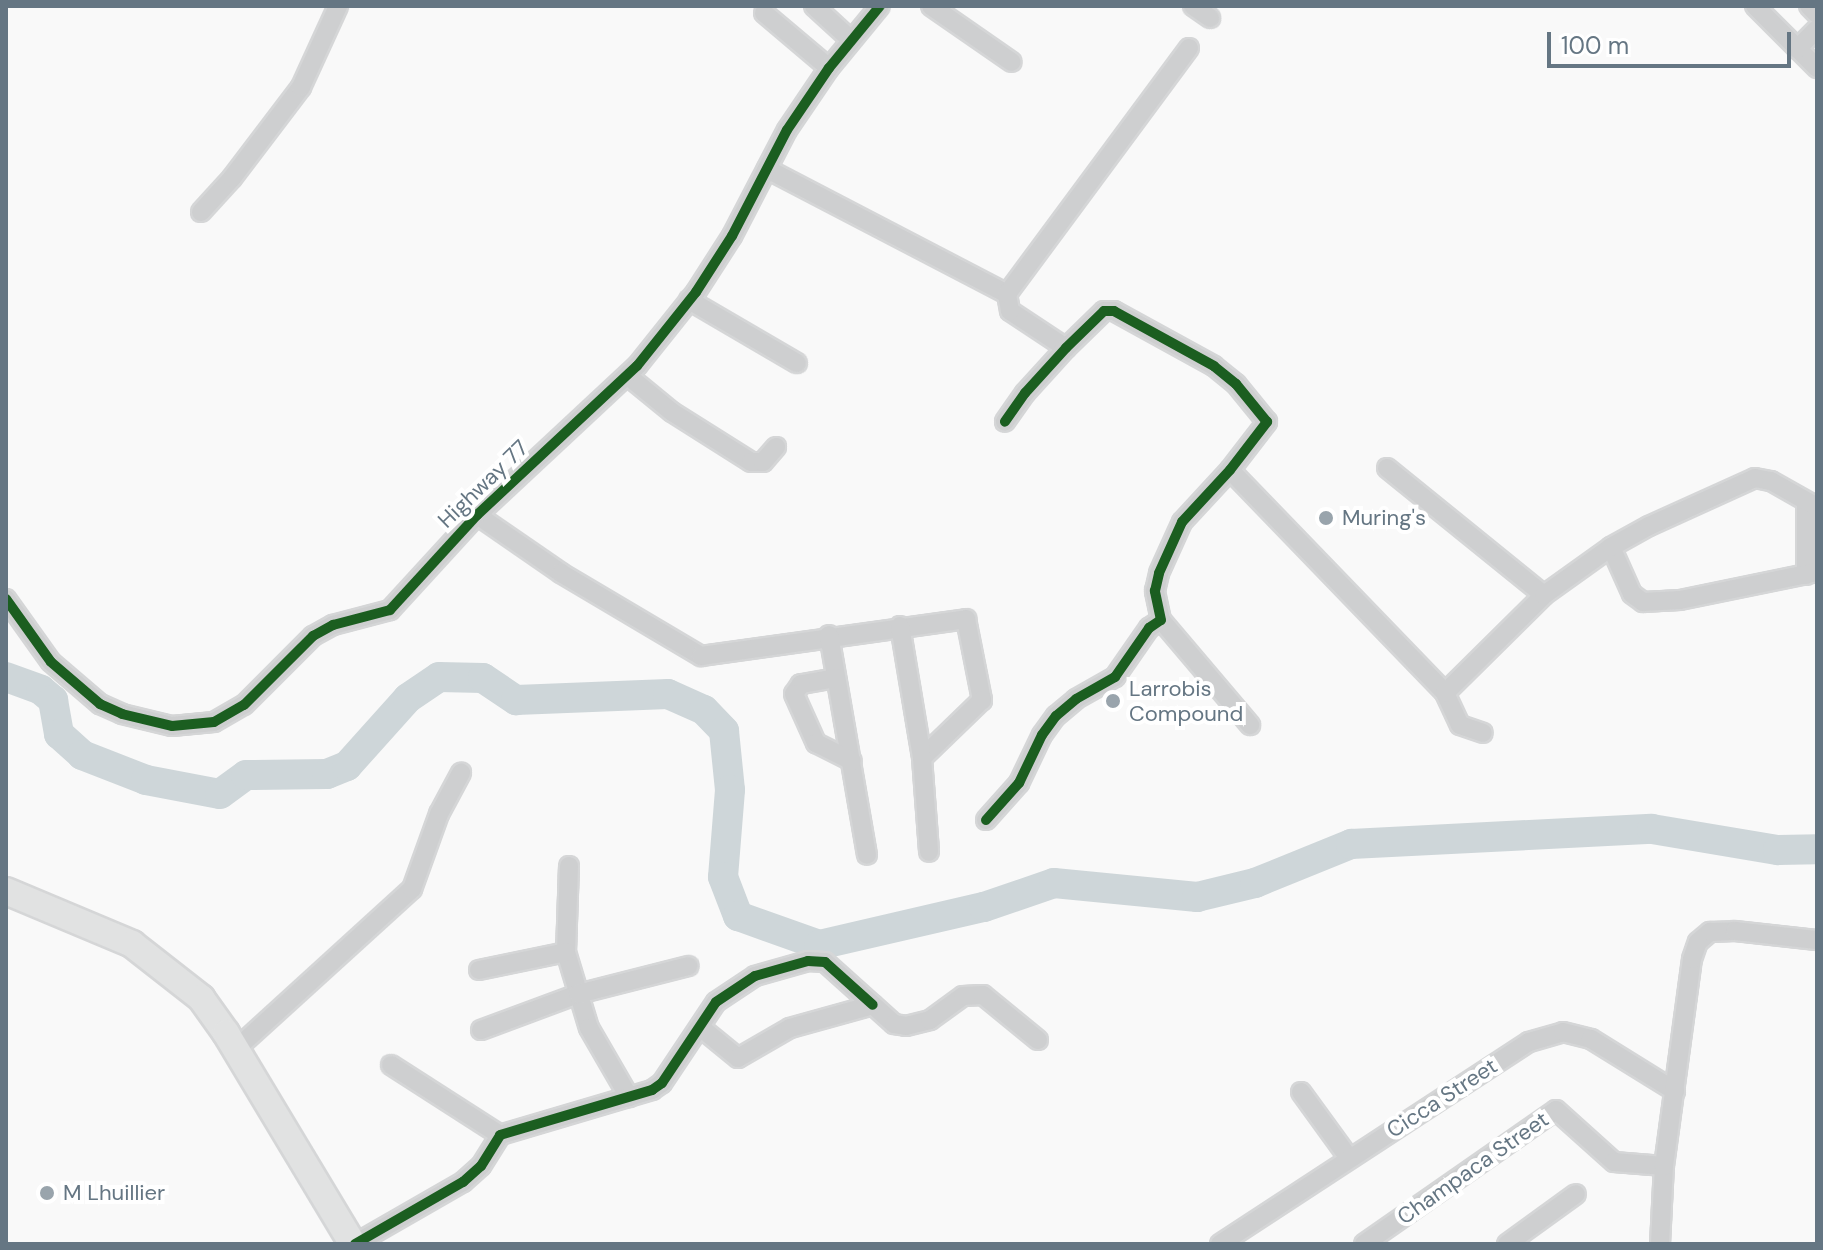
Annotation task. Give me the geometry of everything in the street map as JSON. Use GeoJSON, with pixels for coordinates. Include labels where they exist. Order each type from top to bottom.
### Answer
{"type":"FeatureCollection","features":[{"type":"Feature","properties":{"kind":"main road"},"geometry":{"type":"LineString","coordinates":[[6,891],[132,944],[201,998],[236,1049],[354,1244]]}},
{"type":"Feature","properties":{"kind":"street"},"geometry":{"type":"LineString","coordinates":[[201,212],[232,178],[301,87],[338,6]]}},
{"type":"Feature","properties":{"kind":"street"},"geometry":{"type":"LineString","coordinates":[[814,6],[850,39]]}},
{"type":"Feature","properties":{"kind":"street","name":"Highway 77"},"geometry":{"type":"LineString","coordinates":[[6,599],[51,662],[100,704],[122,714],[172,726],[214,722],[244,705],[313,636],[333,625],[390,610],[477,515],[628,376],[689,300],[732,236],[787,130],[850,39],[880,6]]}},
{"type":"Feature","properties":{"kind":"street"},"geometry":{"type":"LineString","coordinates":[[931,6],[1012,62]]}},
{"type":"Feature","properties":{"kind":"street"},"geometry":{"type":"LineString","coordinates":[[1193,6],[1210,18]]}},
{"type":"Feature","properties":{"kind":"street"},"geometry":{"type":"LineString","coordinates":[[1755,6],[1817,68]]}},
{"type":"Feature","properties":{"kind":"street"},"geometry":{"type":"LineString","coordinates":[[1809,6],[1817,14]]}},
{"type":"Feature","properties":{"kind":"street"},"geometry":{"type":"LineString","coordinates":[[764,13],[829,68]]}},
{"type":"Feature","properties":{"kind":"street"},"geometry":{"type":"LineString","coordinates":[[1797,49],[1817,29]]}},
{"type":"Feature","properties":{"kind":"street"},"geometry":{"type":"LineString","coordinates":[[1066,348],[1010,311],[1007,294],[1189,48]]}},
{"type":"Feature","properties":{"kind":"street"},"geometry":{"type":"LineString","coordinates":[[767,169],[1007,294]]}},
{"type":"Feature","properties":{"kind":"street"},"geometry":{"type":"LineString","coordinates":[[689,300],[797,363]]}},
{"type":"Feature","properties":{"kind":"street"},"geometry":{"type":"LineString","coordinates":[[1005,422],[1066,348],[1104,311],[1114,311],[1214,366],[1236,384],[1267,422],[1230,470],[1182,522],[1166,552],[1155,591],[1161,620],[1250,725]]}},
{"type":"Feature","properties":{"kind":"street"},"geometry":{"type":"LineString","coordinates":[[628,376],[672,412],[751,462],[763,462],[776,447]]}},
{"type":"Feature","properties":{"kind":"street"},"geometry":{"type":"LineString","coordinates":[[1387,468],[1544,595]]}},
{"type":"Feature","properties":{"kind":"street"},"geometry":{"type":"LineString","coordinates":[[1230,470],[1445,693],[1460,725],[1483,733]]}},
{"type":"Feature","properties":{"kind":"street"},"geometry":{"type":"LineString","coordinates":[[1445,693],[1544,595],[1611,547],[1755,478],[1771,481],[1811,505],[1811,573],[1669,602],[1643,602],[1632,594],[1611,547]]}},
{"type":"Feature","properties":{"kind":"street"},"geometry":{"type":"LineString","coordinates":[[477,515],[561,573],[701,656],[829,635],[966,619],[980,691],[978,706],[922,758]]}},
{"type":"Feature","properties":{"kind":"street"},"geometry":{"type":"LineString","coordinates":[[986,820],[1019,783],[1042,735],[1056,716],[1076,699],[1115,677],[1149,628],[1161,620]]}},
{"type":"Feature","properties":{"kind":"street"},"geometry":{"type":"LineString","coordinates":[[900,626],[922,758],[929,852]]}},
{"type":"Feature","properties":{"kind":"street"},"geometry":{"type":"LineString","coordinates":[[829,635],[867,855]]}},
{"type":"Feature","properties":{"kind":"street"},"geometry":{"type":"LineString","coordinates":[[836,678],[801,684],[794,694],[816,743],[852,761]]}},
{"type":"Feature","properties":{"kind":"street"},"geometry":{"type":"LineString","coordinates":[[236,1049],[412,889],[439,814],[461,773]]}},
{"type":"Feature","properties":{"kind":"street"},"geometry":{"type":"LineString","coordinates":[[569,866],[566,952],[589,1028],[629,1097]]}},
{"type":"Feature","properties":{"kind":"street"},"geometry":{"type":"LineString","coordinates":[[1660,1244],[1664,1166],[1692,959],[1698,942],[1710,932],[1735,931],[1817,940]]}},
{"type":"Feature","properties":{"kind":"street"},"geometry":{"type":"LineString","coordinates":[[479,970],[566,952]]}},
{"type":"Feature","properties":{"kind":"street"},"geometry":{"type":"LineString","coordinates":[[354,1244],[463,1182],[481,1166],[500,1135],[629,1097],[662,1083],[716,1002],[749,979],[808,961],[825,962],[894,1024],[906,1026],[930,1020],[963,996],[983,995],[1038,1040]]}},
{"type":"Feature","properties":{"kind":"street"},"geometry":{"type":"LineString","coordinates":[[481,1030],[578,994],[689,966]]}},
{"type":"Feature","properties":{"kind":"street"},"geometry":{"type":"LineString","coordinates":[[700,1027],[738,1058],[790,1028],[873,1005]]}},
{"type":"Feature","properties":{"kind":"street","name":"Cicca Street"},"geometry":{"type":"LineString","coordinates":[[1220,1244],[1529,1042],[1563,1032],[1591,1039],[1675,1091]]}},
{"type":"Feature","properties":{"kind":"street"},"geometry":{"type":"LineString","coordinates":[[391,1065],[500,1135]]}},
{"type":"Feature","properties":{"kind":"street"},"geometry":{"type":"LineString","coordinates":[[1301,1092],[1349,1158]]}},
{"type":"Feature","properties":{"kind":"street","name":"Champaca Street"},"geometry":{"type":"LineString","coordinates":[[1364,1244],[1556,1110],[1614,1162],[1664,1166]]}},
{"type":"Feature","properties":{"kind":"street"},"geometry":{"type":"LineString","coordinates":[[1507,1244],[1576,1194]]}},
{"type":"Feature","properties":{"kind":"waterway"},"geometry":{"type":"LineString","coordinates":[[6,677],[41,690],[53,700],[59,734],[82,755],[146,780],[220,794],[246,775],[327,774],[347,766],[408,698],[439,677],[483,678],[516,700],[668,694],[704,710],[724,731],[730,790],[723,877],[738,916],[819,945],[984,907],[1054,883],[1197,897],[1255,883],[1351,844],[1652,829],[1778,850],[1817,849]]}},
{"type":"Feature","properties":{"kind":"cycle path"},"geometry":{"type":"LineString","coordinates":[[6,599],[51,662],[100,704],[122,714],[172,726],[214,722],[244,705],[313,636],[333,625],[390,610],[477,515],[637,366],[696,292],[732,236],[787,130],[829,68],[880,6]]}},
{"type":"Feature","properties":{"kind":"cycle path"},"geometry":{"type":"LineString","coordinates":[[986,820],[1019,783],[1042,735],[1056,716],[1076,699],[1115,677],[1149,628],[1161,620],[1155,591],[1159,573],[1182,522],[1230,470],[1267,422],[1236,384],[1214,366],[1114,311],[1104,311],[1066,348],[1025,393],[1005,422]]}},
{"type":"Feature","properties":{"kind":"cycle path"},"geometry":{"type":"LineString","coordinates":[[355,1244],[463,1182],[481,1166],[500,1135],[652,1090],[662,1083],[716,1002],[755,976],[808,961],[825,962],[873,1005]]}},
{"type":"Feature","properties":{"kind":"place","name":"Muring's"},"geometry":{"type":"Point","coordinates":[1326,518]}},
{"type":"Feature","properties":{"kind":"place","name":"Larrobis Compound"},"geometry":{"type":"Point","coordinates":[1113,701]}},
{"type":"Feature","properties":{"kind":"place","name":"M Lhuillier"},"geometry":{"type":"Point","coordinates":[47,1193]}}]}
